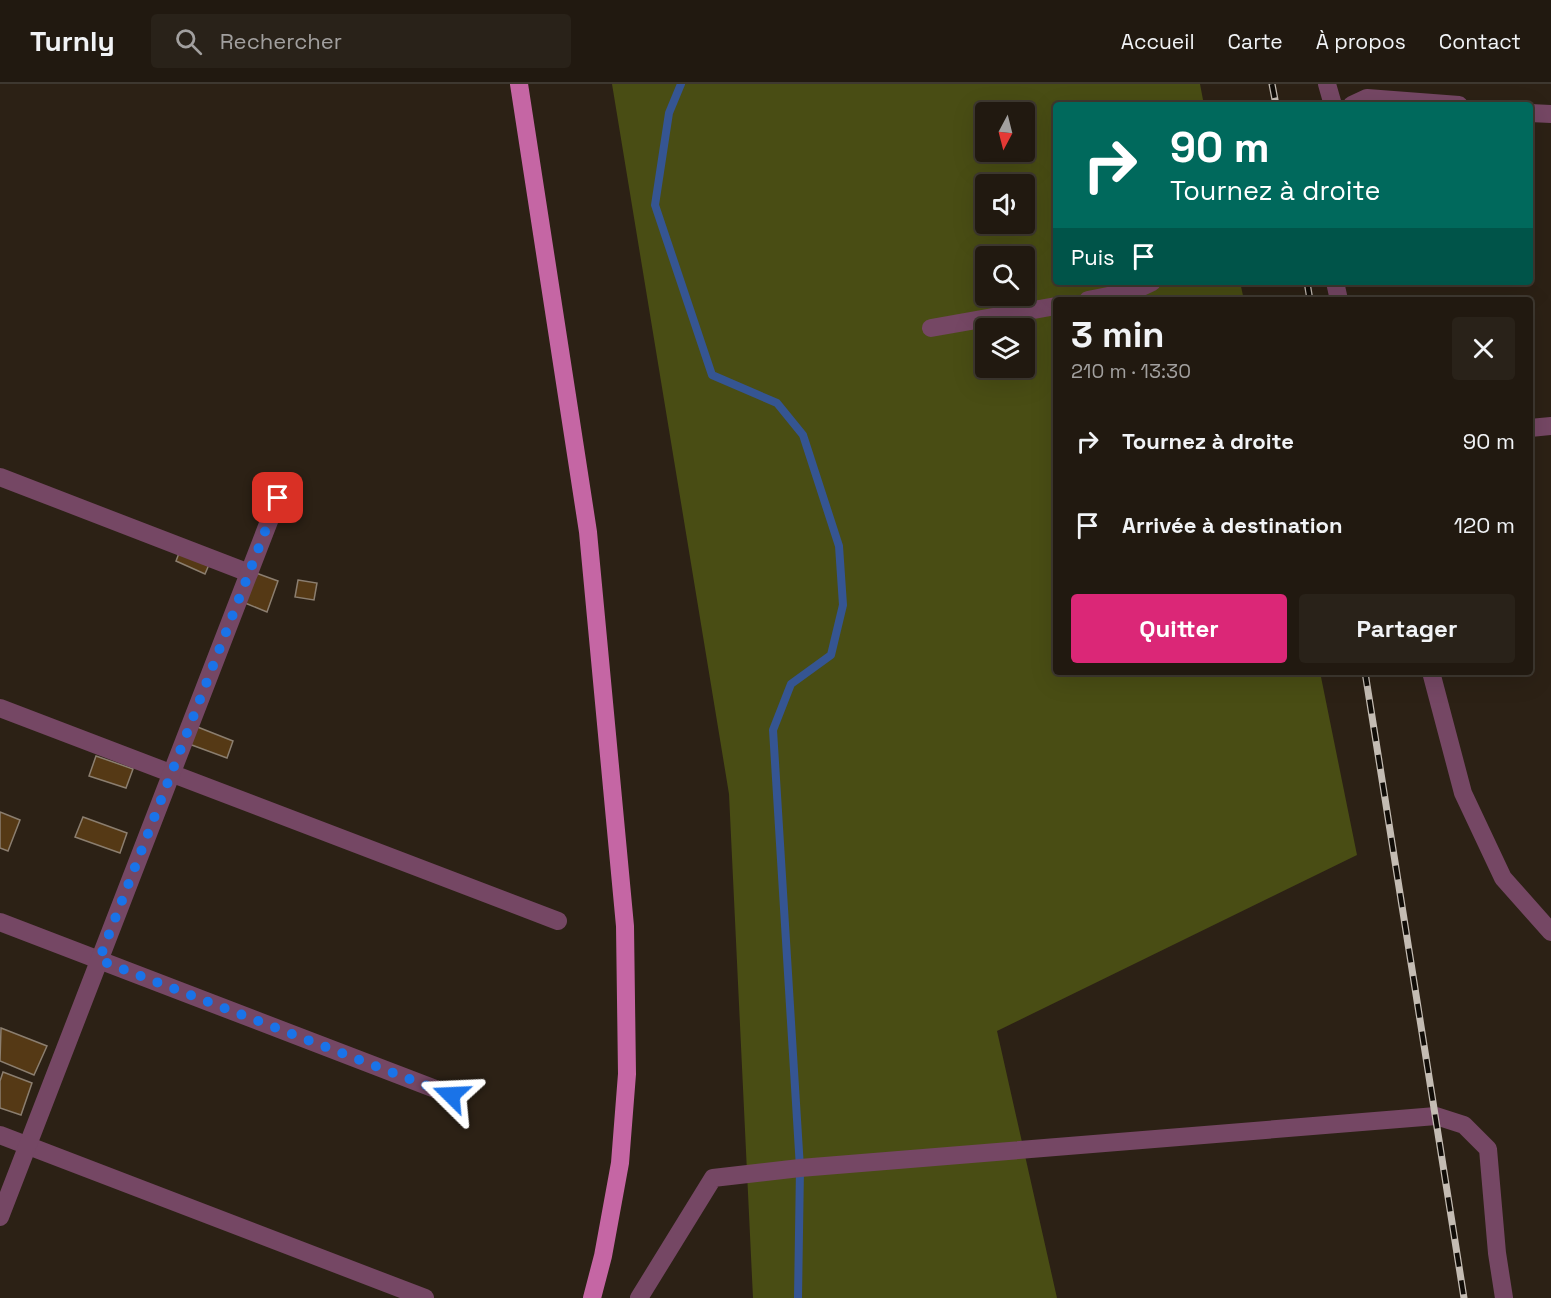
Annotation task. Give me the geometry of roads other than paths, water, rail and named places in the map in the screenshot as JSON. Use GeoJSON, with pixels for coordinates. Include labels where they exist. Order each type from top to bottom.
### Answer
{"type":"FeatureCollection","features":[{"type":"Feature","properties":{"kind":"main road"},"geometry":{"type":"LineString","coordinates":[[519,84],[588,532],[625,926],[627,1074],[620,1163],[603,1256],[592,1298]]}},
{"type":"Feature","properties":{"kind":"street"},"geometry":{"type":"LineString","coordinates":[[1326,84],[1332,102]]}},
{"type":"Feature","properties":{"kind":"street"},"geometry":{"type":"LineString","coordinates":[[1358,102],[1367,98],[1420,102]]}},
{"type":"Feature","properties":{"kind":"street"},"geometry":{"type":"LineString","coordinates":[[1533,114],[1551,114]]}},
{"type":"Feature","properties":{"kind":"street"},"geometry":{"type":"LineString","coordinates":[[1103,297],[1133,291],[1146,285]]}},
{"type":"Feature","properties":{"kind":"street"},"geometry":{"type":"LineString","coordinates":[[931,328],[1053,307]]}},
{"type":"Feature","properties":{"kind":"street"},"geometry":{"type":"LineString","coordinates":[[1533,428],[1551,426]]}},
{"type":"Feature","properties":{"kind":"street"},"geometry":{"type":"LineString","coordinates":[[0,477],[249,573]]}},
{"type":"Feature","properties":{"kind":"street"},"geometry":{"type":"LineString","coordinates":[[0,1216],[278,498]]}},
{"type":"Feature","properties":{"kind":"street"},"geometry":{"type":"LineString","coordinates":[[1432,675],[1463,793],[1503,878],[1551,932]]}},
{"type":"Feature","properties":{"kind":"street"},"geometry":{"type":"LineString","coordinates":[[0,708],[558,921]]}},
{"type":"Feature","properties":{"kind":"street"},"geometry":{"type":"LineString","coordinates":[[0,922],[451,1095]]}},
{"type":"Feature","properties":{"kind":"street"},"geometry":{"type":"LineString","coordinates":[[639,1298],[713,1178],[800,1168],[1436,1116],[1464,1125],[1488,1149],[1497,1253],[1504,1298]]}},
{"type":"Feature","properties":{"kind":"street"},"geometry":{"type":"LineString","coordinates":[[0,1135],[425,1298]]}},
{"type":"Feature","properties":{"kind":"waterway"},"geometry":{"type":"LineString","coordinates":[[681,84],[669,113],[655,205],[712,375],[777,403],[803,435],[839,546],[843,605],[831,655],[791,684],[773,730],[800,1168],[798,1298]]}},
{"type":"Feature","properties":{"kind":"railway"},"geometry":{"type":"LineString","coordinates":[[1272,84],[1275,102]]}},
{"type":"Feature","properties":{"kind":"railway"},"geometry":{"type":"LineString","coordinates":[[1308,285],[1310,297]]}},
{"type":"Feature","properties":{"kind":"railway"},"geometry":{"type":"LineString","coordinates":[[1365,675],[1464,1298]]}}]}
